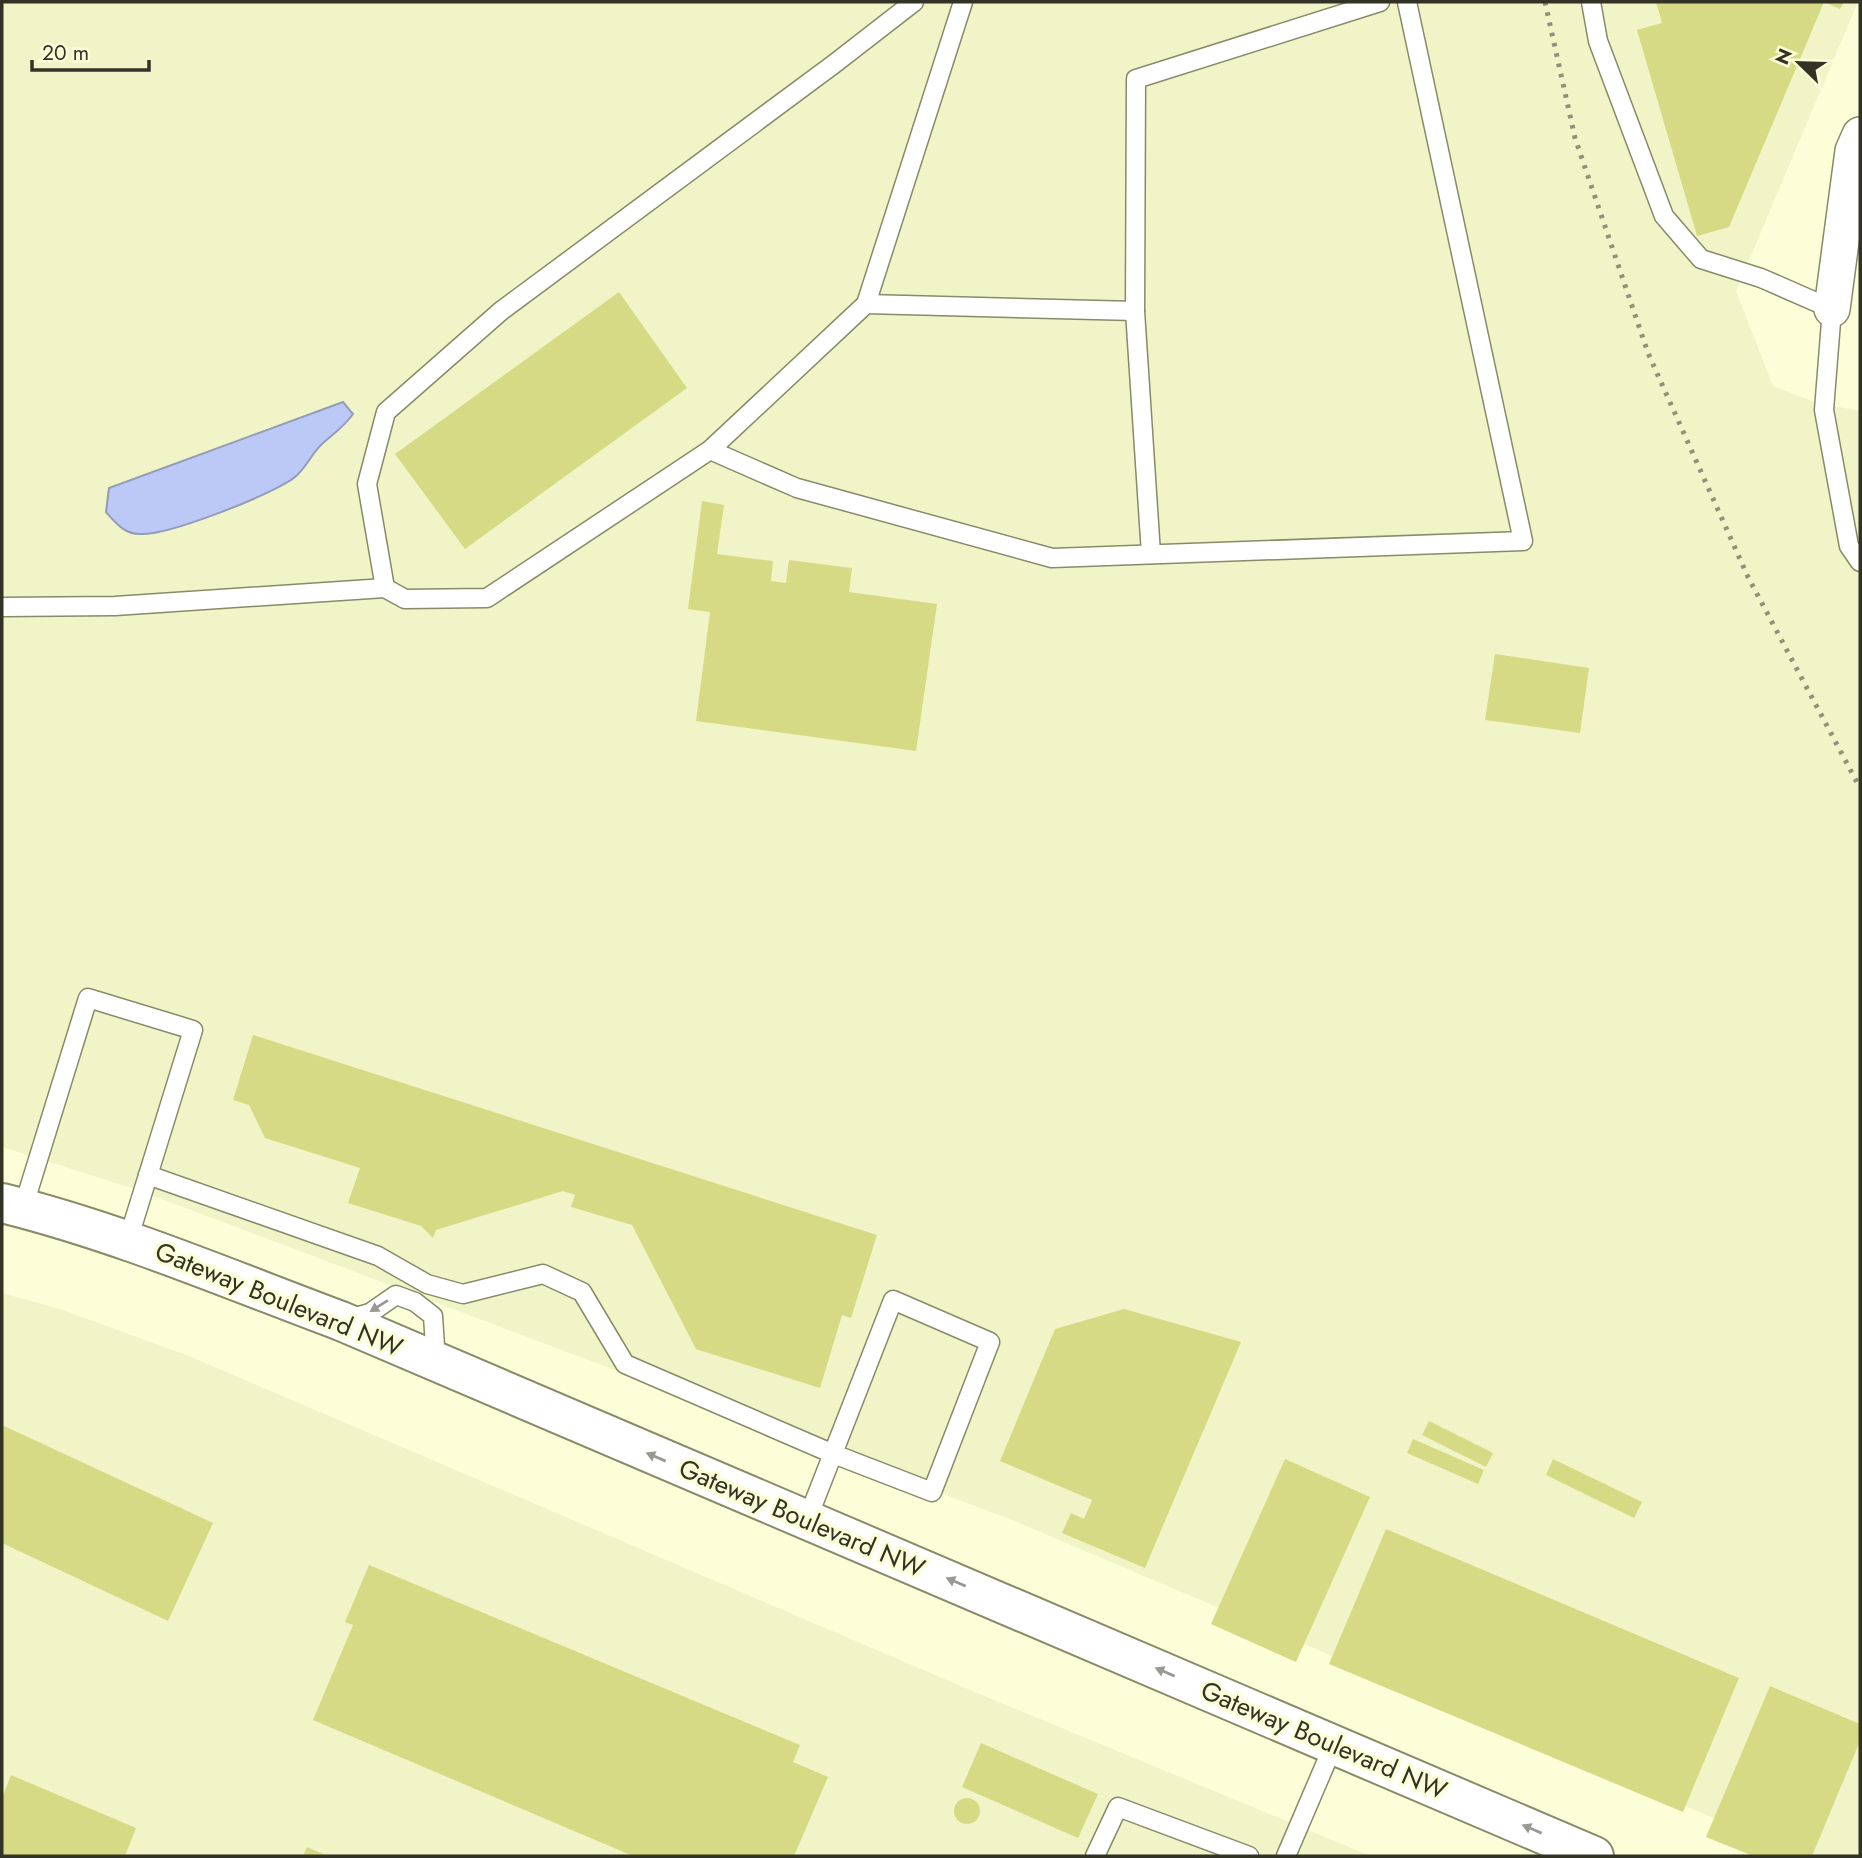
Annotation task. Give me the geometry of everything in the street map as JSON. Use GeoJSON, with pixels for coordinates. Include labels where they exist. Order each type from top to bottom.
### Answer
{"type":"FeatureCollection","features":[{"type":"Feature","properties":{"kind":"main road","name":"Gateway Boulevard NW"},"geometry":{"type":"LineString","coordinates":[[12,1205],[128,1240],[341,1321],[1594,1856]]}},
{"type":"Feature","properties":{"kind":"street"},"geometry":{"type":"LineString","coordinates":[[1832,309],[1853,151],[1860,135]]}},
{"type":"Feature","properties":{"kind":"lane"},"geometry":{"type":"LineString","coordinates":[[385,588],[367,484],[386,412],[501,311],[835,64],[914,2]]}},
{"type":"Feature","properties":{"kind":"lane"},"geometry":{"type":"LineString","coordinates":[[2,607],[115,606],[385,588],[405,599],[487,597],[710,450],[866,304],[963,2]]}},
{"type":"Feature","properties":{"kind":"lane"},"geometry":{"type":"LineString","coordinates":[[1151,554],[1135,311],[1136,79],[1380,2]]}},
{"type":"Feature","properties":{"kind":"lane"},"geometry":{"type":"LineString","coordinates":[[710,450],[797,488],[1052,558],[1523,541],[1406,2]]}},
{"type":"Feature","properties":{"kind":"lane"},"geometry":{"type":"LineString","coordinates":[[1591,2],[1598,41],[1664,216],[1702,259],[1761,278],[1832,309],[1824,410],[1860,562]]}},
{"type":"Feature","properties":{"kind":"lane"},"geometry":{"type":"LineString","coordinates":[[866,304],[1135,311]]}},
{"type":"Feature","properties":{"kind":"lane"},"geometry":{"type":"LineString","coordinates":[[12,1205],[88,998],[193,1030],[128,1240]]}},
{"type":"Feature","properties":{"kind":"lane"},"geometry":{"type":"LineString","coordinates":[[148,1175],[378,1256],[427,1284],[463,1294],[543,1274],[582,1292],[625,1364],[831,1453],[932,1492],[990,1342],[893,1300],[831,1453],[807,1520]]}},
{"type":"Feature","properties":{"kind":"lane"},"geometry":{"type":"LineString","coordinates":[[415,1302],[427,1284]]}},
{"type":"Feature","properties":{"kind":"lane"},"geometry":{"type":"LineString","coordinates":[[341,1321],[370,1312],[396,1295],[415,1302],[433,1316],[436,1363]]}},
{"type":"Feature","properties":{"kind":"lane"},"geometry":{"type":"LineString","coordinates":[[1286,1856],[1334,1744]]}},
{"type":"Feature","properties":{"kind":"lane"},"geometry":{"type":"LineString","coordinates":[[1095,1856],[1118,1807],[1249,1856]]}},
{"type":"Feature","properties":{"kind":"shaded area"},"geometry":{"type":"Polygon","coordinates":[[[2,2],[1858,2],[1736,291],[1773,386],[1818,403],[1860,411],[1860,1856],[1803,1856],[1012,1520],[138,1190],[2,1147],[2,2]]]}},
{"type":"Feature","properties":{"kind":"shaded area"},"geometry":{"type":"Polygon","coordinates":[[[2,1293],[60,1309],[189,1356],[982,1695],[1371,1856],[2,1856],[2,1293]]]}},
{"type":"Feature","properties":{"kind":"water"},"geometry":{"type":"Polygon","coordinates":[[[343,402],[353,414],[350,419],[318,448],[295,477],[266,493],[220,513],[154,533],[129,532],[106,512],[109,488],[343,402]]]}},
{"type":"Feature","properties":{"kind":"building"},"geometry":{"type":"Polygon","coordinates":[[[1656,2],[1824,2],[1729,227],[1697,236],[1637,30],[1662,23],[1656,2]]]}},
{"type":"Feature","properties":{"kind":"building"},"geometry":{"type":"Polygon","coordinates":[[[1824,2],[1844,2],[1840,9],[1824,2]]]}},
{"type":"Feature","properties":{"kind":"building"},"geometry":{"type":"Polygon","coordinates":[[[619,292],[687,388],[465,549],[395,454],[619,292]]]}},
{"type":"Feature","properties":{"kind":"building"},"geometry":{"type":"Polygon","coordinates":[[[702,501],[724,505],[717,554],[773,561],[771,581],[786,583],[789,560],[852,568],[849,592],[937,604],[916,751],[696,721],[710,612],[688,609],[702,501]]]}},
{"type":"Feature","properties":{"kind":"building"},"geometry":{"type":"Polygon","coordinates":[[[1495,654],[1589,668],[1580,733],[1485,720],[1495,654]]]}},
{"type":"Feature","properties":{"kind":"building"},"geometry":{"type":"Polygon","coordinates":[[[253,1035],[877,1235],[851,1318],[842,1315],[820,1388],[696,1349],[632,1225],[571,1207],[575,1195],[563,1191],[436,1230],[433,1238],[421,1226],[348,1203],[360,1168],[265,1138],[249,1105],[233,1100],[253,1035]]]}},
{"type":"Feature","properties":{"kind":"building"},"geometry":{"type":"Polygon","coordinates":[[[1124,1309],[1241,1342],[1145,1568],[1062,1533],[1071,1513],[1084,1519],[1092,1500],[1000,1461],[1055,1329],[1124,1309]]]}},
{"type":"Feature","properties":{"kind":"building"},"geometry":{"type":"Polygon","coordinates":[[[1429,1421],[1493,1453],[1486,1467],[1422,1435],[1429,1421]]]}},
{"type":"Feature","properties":{"kind":"building"},"geometry":{"type":"Polygon","coordinates":[[[2,1425],[213,1523],[168,1621],[2,1543],[2,1425]]]}},
{"type":"Feature","properties":{"kind":"building"},"geometry":{"type":"Polygon","coordinates":[[[1413,1439],[1484,1470],[1478,1484],[1407,1453],[1413,1439]]]}},
{"type":"Feature","properties":{"kind":"building"},"geometry":{"type":"Polygon","coordinates":[[[1285,1459],[1370,1497],[1296,1662],[1211,1624],[1285,1459]]]}},
{"type":"Feature","properties":{"kind":"building"},"geometry":{"type":"Polygon","coordinates":[[[1553,1459],[1642,1502],[1634,1518],[1546,1475],[1553,1459]]]}},
{"type":"Feature","properties":{"kind":"building"},"geometry":{"type":"Polygon","coordinates":[[[1386,1529],[1739,1678],[1683,1812],[1329,1664],[1386,1529]]]}},
{"type":"Feature","properties":{"kind":"building"},"geometry":{"type":"Polygon","coordinates":[[[369,1565],[800,1745],[793,1762],[828,1777],[794,1856],[633,1856],[313,1720],[353,1625],[345,1622],[369,1565]]]}},
{"type":"Feature","properties":{"kind":"building"},"geometry":{"type":"Polygon","coordinates":[[[1770,1686],[1860,1724],[1860,1741],[1812,1856],[1753,1856],[1706,1837],[1770,1686]]]}},
{"type":"Feature","properties":{"kind":"building"},"geometry":{"type":"Polygon","coordinates":[[[981,1743],[1098,1794],[1078,1838],[962,1787],[981,1743]]]}},
{"type":"Feature","properties":{"kind":"building"},"geometry":{"type":"Polygon","coordinates":[[[11,1775],[136,1828],[125,1856],[2,1856],[2,1798],[11,1775]]]}},
{"type":"Feature","properties":{"kind":"building"},"geometry":{"type":"Polygon","coordinates":[[[967,1798],[976,1802],[980,1811],[976,1820],[967,1824],[958,1820],[954,1811],[958,1802],[967,1798]]]}},
{"type":"Feature","properties":{"kind":"building"},"geometry":{"type":"Polygon","coordinates":[[[307,1847],[328,1856],[303,1856],[307,1847]]]}},
{"type":"Feature","properties":{"kind":"railway"},"geometry":{"type":"LineString","coordinates":[[1545,2],[1575,138],[1648,353],[1748,577],[1860,788]]}}]}
